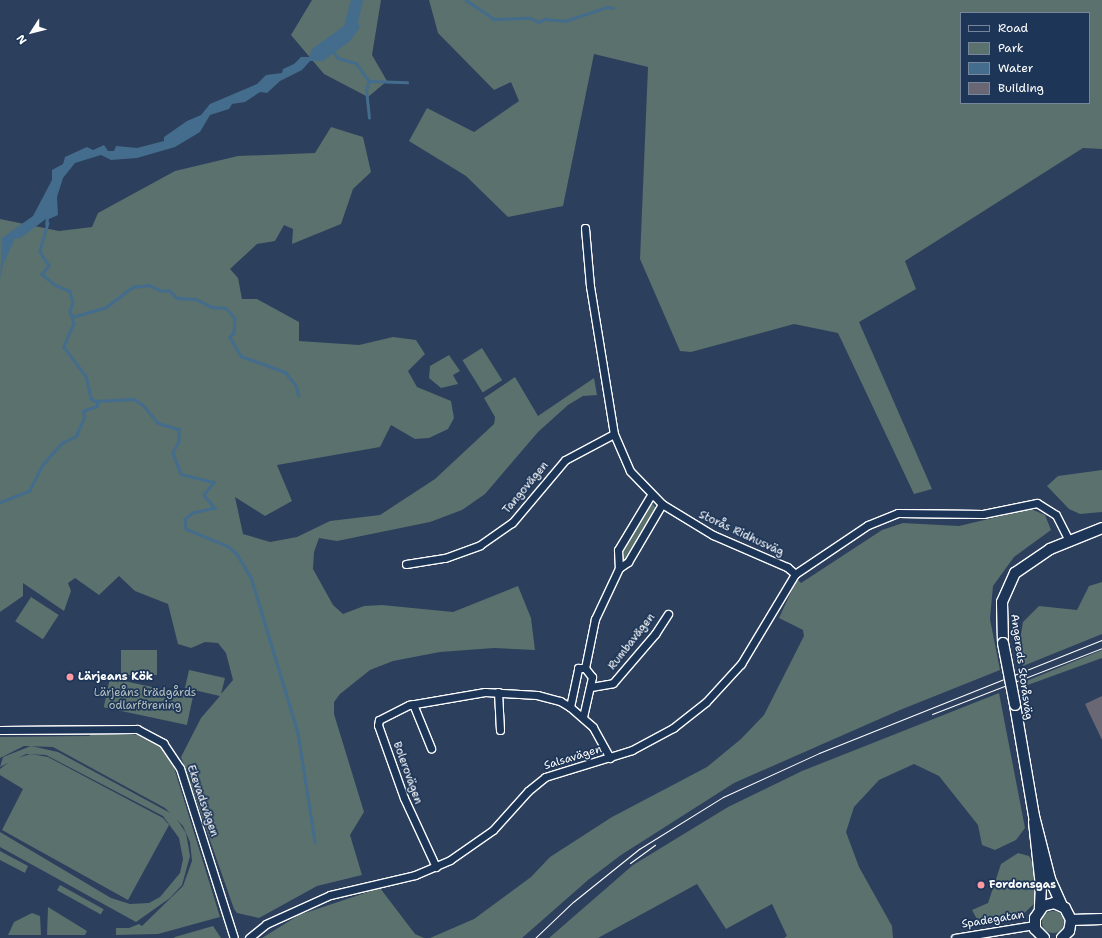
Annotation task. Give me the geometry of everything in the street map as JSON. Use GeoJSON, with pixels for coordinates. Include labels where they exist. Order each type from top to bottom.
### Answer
{"type":"FeatureCollection","features":[{"type":"Feature","properties":{"kind":"street","name":"Storås Ridhusväg"},"geometry":{"type":"LineString","coordinates":[[585,228],[592,301],[614,434],[630,471],[651,495],[662,504],[713,535],[787,567],[795,574]]}},
{"type":"Feature","properties":{"kind":"street","name":"Tangovägen"},"geometry":{"type":"LineString","coordinates":[[406,564],[445,558],[480,544],[512,523],[565,460],[614,434]]}},
{"type":"Feature","properties":{"kind":"street"},"geometry":{"type":"LineString","coordinates":[[583,716],[591,687],[592,677],[585,668],[595,619],[619,568],[618,550],[651,495]]}},
{"type":"Feature","properties":{"kind":"street"},"geometry":{"type":"LineString","coordinates":[[795,574],[868,525],[898,512],[982,514],[1037,503],[1056,515],[1069,541]]}},
{"type":"Feature","properties":{"kind":"street"},"geometry":{"type":"LineString","coordinates":[[619,568],[628,562],[662,504]]}},
{"type":"Feature","properties":{"kind":"street","name":"Angereds Storåsväg"},"geometry":{"type":"LineString","coordinates":[[1071,920],[1062,906],[1050,879],[1034,816],[1003,643],[1002,602],[1015,573],[1038,556],[1069,541],[1102,528]]}},
{"type":"Feature","properties":{"kind":"street","name":"Salsavägen"},"geometry":{"type":"LineString","coordinates":[[249,938],[266,924],[330,895],[397,880],[436,867],[461,854],[493,830],[528,791],[545,777],[610,758],[673,728],[722,687],[750,653],[795,574]]}},
{"type":"Feature","properties":{"kind":"street","name":"Rumbavägen"},"geometry":{"type":"LineString","coordinates":[[591,687],[613,683],[655,634],[668,614]]}},
{"type":"Feature","properties":{"kind":"street"},"geometry":{"type":"LineString","coordinates":[[585,668],[578,668],[570,707],[583,716],[596,731],[610,758]]}},
{"type":"Feature","properties":{"kind":"street"},"geometry":{"type":"LineString","coordinates":[[498,692],[500,730]]}},
{"type":"Feature","properties":{"kind":"street","name":"Bolerovägen"},"geometry":{"type":"LineString","coordinates":[[436,867],[414,824],[378,726],[383,717],[413,704],[465,694],[498,692],[537,694],[560,701],[570,707]]}},
{"type":"Feature","properties":{"kind":"street"},"geometry":{"type":"LineString","coordinates":[[413,704],[432,748]]}},
{"type":"Feature","properties":{"kind":"street","name":"Ekevadsvägen"},"geometry":{"type":"LineString","coordinates":[[0,730],[137,729],[163,743],[182,773],[234,938]]}},
{"type":"Feature","properties":{"kind":"street","name":"Angereds Storåsväg"},"geometry":{"type":"LineString","coordinates":[[1034,816],[1034,843],[1041,886],[1040,908],[1034,925]]}},
{"type":"Feature","properties":{"kind":"street"},"geometry":{"type":"LineString","coordinates":[[1040,908],[1050,903],[1062,906]]}},
{"type":"Feature","properties":{"kind":"street"},"geometry":{"type":"LineString","coordinates":[[1064,937],[1071,920],[1102,919]]}},
{"type":"Feature","properties":{"kind":"street"},"geometry":{"type":"LineString","coordinates":[[1034,925],[1044,938]]}},
{"type":"Feature","properties":{"kind":"street","name":"Spadegatan"},"geometry":{"type":"LineString","coordinates":[[955,938],[1034,925]]}},
{"type":"Feature","properties":{"kind":"green space"},"geometry":{"type":"Polygon","coordinates":[[[312,0],[381,0],[372,55],[387,81],[368,97],[324,74],[291,35],[312,0]]]}},
{"type":"Feature","properties":{"kind":"green space"},"geometry":{"type":"Polygon","coordinates":[[[429,0],[1102,0],[1102,149],[1083,148],[905,261],[916,289],[859,322],[932,489],[914,494],[838,333],[794,324],[691,352],[680,351],[640,259],[648,67],[594,54],[563,206],[508,217],[466,176],[409,141],[427,108],[474,132],[519,101],[511,82],[494,90],[438,33],[429,0]]]}},
{"type":"Feature","properties":{"kind":"green space"},"geometry":{"type":"Polygon","coordinates":[[[331,127],[363,137],[371,172],[353,189],[341,224],[292,244],[293,229],[284,225],[275,241],[257,244],[230,269],[238,278],[242,299],[257,299],[299,322],[299,341],[359,345],[393,337],[416,340],[425,354],[408,371],[417,387],[451,401],[454,418],[448,429],[429,438],[415,439],[391,425],[380,447],[277,465],[292,501],[265,516],[235,497],[243,534],[270,542],[297,537],[330,521],[380,515],[435,479],[494,424],[495,417],[484,398],[515,377],[538,416],[594,378],[597,395],[583,396],[568,405],[538,432],[485,494],[462,510],[430,522],[337,541],[319,538],[314,552],[313,569],[333,605],[343,614],[364,606],[382,605],[453,612],[518,586],[531,618],[535,650],[494,648],[440,652],[393,661],[370,670],[340,694],[334,702],[334,714],[364,812],[350,835],[362,875],[317,886],[259,918],[237,913],[234,909],[181,757],[201,718],[220,696],[185,688],[189,670],[225,678],[221,694],[233,680],[226,653],[218,643],[205,642],[191,648],[178,644],[168,604],[135,591],[119,576],[99,595],[75,578],[68,583],[71,591],[64,611],[23,583],[23,596],[0,612],[0,219],[59,231],[92,227],[98,213],[175,171],[238,156],[315,153],[331,127]]]}},
{"type":"Feature","properties":{"kind":"green space"},"geometry":{"type":"Polygon","coordinates":[[[482,348],[502,380],[483,392],[462,360],[482,348]]]}},
{"type":"Feature","properties":{"kind":"green space"},"geometry":{"type":"Polygon","coordinates":[[[449,355],[460,371],[453,375],[458,384],[441,388],[429,378],[430,366],[449,355]]]}},
{"type":"Feature","properties":{"kind":"green space"},"geometry":{"type":"Polygon","coordinates":[[[1102,470],[1102,512],[1080,514],[1069,509],[1047,486],[1058,476],[1102,470]]]}},
{"type":"Feature","properties":{"kind":"green space"},"geometry":{"type":"Polygon","coordinates":[[[653,504],[656,508],[628,559],[622,560],[621,552],[647,507],[653,504]]]}},
{"type":"Feature","properties":{"kind":"green space"},"geometry":{"type":"Polygon","coordinates":[[[1031,509],[1045,515],[1051,530],[1014,557],[993,586],[990,619],[1000,670],[900,710],[734,783],[621,855],[588,880],[522,938],[430,938],[474,919],[531,877],[550,857],[612,817],[707,767],[741,739],[764,715],[804,636],[803,630],[779,618],[797,579],[801,583],[882,530],[903,523],[959,526],[1031,509]]]}},
{"type":"Feature","properties":{"kind":"green space"},"geometry":{"type":"Polygon","coordinates":[[[1102,582],[1102,634],[1023,666],[1019,646],[1023,622],[1039,606],[1077,610],[1089,586],[1102,582]]]}},
{"type":"Feature","properties":{"kind":"green space"},"geometry":{"type":"Polygon","coordinates":[[[31,597],[59,615],[43,639],[15,621],[31,597]]]}},
{"type":"Feature","properties":{"kind":"green space"},"geometry":{"type":"Polygon","coordinates":[[[121,650],[157,650],[157,675],[121,675],[121,650]]]}},
{"type":"Feature","properties":{"kind":"green space"},"geometry":{"type":"Polygon","coordinates":[[[1102,650],[1102,658],[1025,686],[1024,682],[1102,650]]]}},
{"type":"Feature","properties":{"kind":"green space","name":"Lärjeåns trädgårds odlarförening"},"geometry":{"type":"Polygon","coordinates":[[[110,678],[193,696],[187,725],[104,707],[110,678]]]}},
{"type":"Feature","properties":{"kind":"green space"},"geometry":{"type":"Polygon","coordinates":[[[999,693],[1025,828],[1016,840],[995,850],[982,845],[978,825],[939,776],[914,764],[879,780],[854,807],[846,832],[859,867],[892,926],[893,938],[784,938],[787,936],[772,904],[726,929],[697,884],[598,938],[549,938],[633,865],[728,807],[802,771],[999,693]]]}},
{"type":"Feature","properties":{"kind":"green space"},"geometry":{"type":"Polygon","coordinates":[[[90,733],[143,735],[157,743],[172,761],[220,917],[158,934],[116,935],[116,928],[129,928],[139,924],[142,926],[183,886],[192,861],[190,842],[183,826],[165,808],[53,747],[24,746],[0,758],[0,737],[90,736],[90,733]]]}},
{"type":"Feature","properties":{"kind":"green space"},"geometry":{"type":"Polygon","coordinates":[[[31,746],[58,752],[174,815],[186,833],[190,856],[182,885],[170,898],[136,922],[0,847],[0,832],[111,898],[130,904],[149,903],[160,897],[180,873],[183,859],[179,838],[163,816],[46,755],[26,754],[0,767],[3,757],[31,746]]]}},
{"type":"Feature","properties":{"kind":"green space"},"geometry":{"type":"Polygon","coordinates":[[[31,754],[48,757],[163,818],[169,825],[128,900],[2,830],[23,789],[0,775],[0,769],[13,759],[31,754]]]}},
{"type":"Feature","properties":{"kind":"green space"},"geometry":{"type":"Polygon","coordinates":[[[0,851],[28,866],[25,873],[0,860],[0,851]]]}},
{"type":"Feature","properties":{"kind":"green space"},"geometry":{"type":"Polygon","coordinates":[[[1018,853],[1029,856],[1032,861],[1037,896],[1034,904],[1021,916],[979,923],[972,910],[988,903],[1001,864],[1018,853]]]}},
{"type":"Feature","properties":{"kind":"green space"},"geometry":{"type":"Polygon","coordinates":[[[60,885],[104,909],[101,914],[57,890],[60,885]]]}},
{"type":"Feature","properties":{"kind":"green space"},"geometry":{"type":"Polygon","coordinates":[[[380,888],[415,934],[424,938],[262,938],[299,915],[380,888]]]}},
{"type":"Feature","properties":{"kind":"green space"},"geometry":{"type":"Polygon","coordinates":[[[48,907],[87,931],[85,935],[47,935],[48,907]]]}},
{"type":"Feature","properties":{"kind":"green space"},"geometry":{"type":"Polygon","coordinates":[[[1053,911],[1061,914],[1064,922],[1061,930],[1053,933],[1045,930],[1042,922],[1045,914],[1053,911]]]}},
{"type":"Feature","properties":{"kind":"green space"},"geometry":{"type":"Polygon","coordinates":[[[32,913],[40,916],[41,935],[8,935],[14,922],[32,913]]]}},
{"type":"Feature","properties":{"kind":"green space"},"geometry":{"type":"Polygon","coordinates":[[[213,926],[221,938],[174,938],[175,937],[213,926]]]}},
{"type":"Feature","properties":{"kind":"water"},"geometry":{"type":"Polygon","coordinates":[[[351,0],[363,0],[358,22],[360,27],[350,41],[323,61],[310,61],[302,70],[280,81],[267,93],[260,92],[245,102],[232,104],[229,109],[210,115],[200,132],[175,147],[137,158],[111,160],[101,155],[75,163],[63,178],[57,197],[58,215],[49,219],[48,226],[45,225],[46,219],[19,239],[15,238],[3,265],[0,280],[2,238],[33,216],[52,180],[52,170],[63,164],[65,157],[87,147],[93,150],[104,145],[108,151],[114,151],[116,146],[137,148],[164,141],[164,137],[187,121],[201,115],[210,104],[257,84],[266,75],[282,73],[283,69],[294,64],[301,57],[309,57],[312,49],[344,26],[351,0]]]}},
{"type":"Feature","properties":{"kind":"building"},"geometry":{"type":"Polygon","coordinates":[[[1102,696],[1102,740],[1085,704],[1102,696]]]}},
{"type":"Feature","properties":{"kind":"waterway"},"geometry":{"type":"LineString","coordinates":[[466,0],[494,19],[530,18],[539,22],[544,19],[565,21],[607,7],[613,8]]}},
{"type":"Feature","properties":{"kind":"waterway"},"geometry":{"type":"LineString","coordinates":[[333,50],[338,58],[356,63],[369,81]]}},
{"type":"Feature","properties":{"kind":"waterway"},"geometry":{"type":"LineString","coordinates":[[369,81],[407,82]]}},
{"type":"Feature","properties":{"kind":"waterway"},"geometry":{"type":"LineString","coordinates":[[369,81],[366,90],[369,118]]}},
{"type":"Feature","properties":{"kind":"waterway"},"geometry":{"type":"LineString","coordinates":[[48,223],[40,251],[49,266],[42,274],[55,285],[70,291],[73,303],[70,311],[74,323],[64,347],[86,376],[91,398],[95,401],[134,399],[143,405],[158,423],[179,429],[179,441],[173,453],[181,474],[214,482],[204,495],[215,508],[193,513],[185,519],[186,529],[228,546],[237,554],[251,577],[298,733],[315,842]]}},
{"type":"Feature","properties":{"kind":"waterway"},"geometry":{"type":"LineString","coordinates":[[72,317],[106,307],[133,287],[149,285],[162,291],[169,290],[177,298],[196,299],[212,307],[226,308],[235,318],[234,333],[230,337],[241,356],[285,372],[296,385],[299,396]]}},
{"type":"Feature","properties":{"kind":"waterway"},"geometry":{"type":"LineString","coordinates":[[0,502],[29,491],[42,465],[62,443],[76,436],[84,417],[83,411],[97,406],[97,401]]}},
{"type":"Feature","properties":{"kind":"tram line"},"geometry":{"type":"LineString","coordinates":[[535,938],[573,902],[639,849],[723,797],[819,753],[1102,640]]}},
{"type":"Feature","properties":{"kind":"tram line"},"geometry":{"type":"LineString","coordinates":[[932,714],[1102,648]]}},
{"type":"Feature","properties":{"kind":"tram line"},"geometry":{"type":"LineString","coordinates":[[630,863],[655,845]]}},
{"type":"Feature","properties":{"kind":"place","name":"Lärjeans Kök"},"geometry":{"type":"Point","coordinates":[70,677]}},
{"type":"Feature","properties":{"kind":"place","name":"Fordonsgas"},"geometry":{"type":"Point","coordinates":[981,885]}}]}
